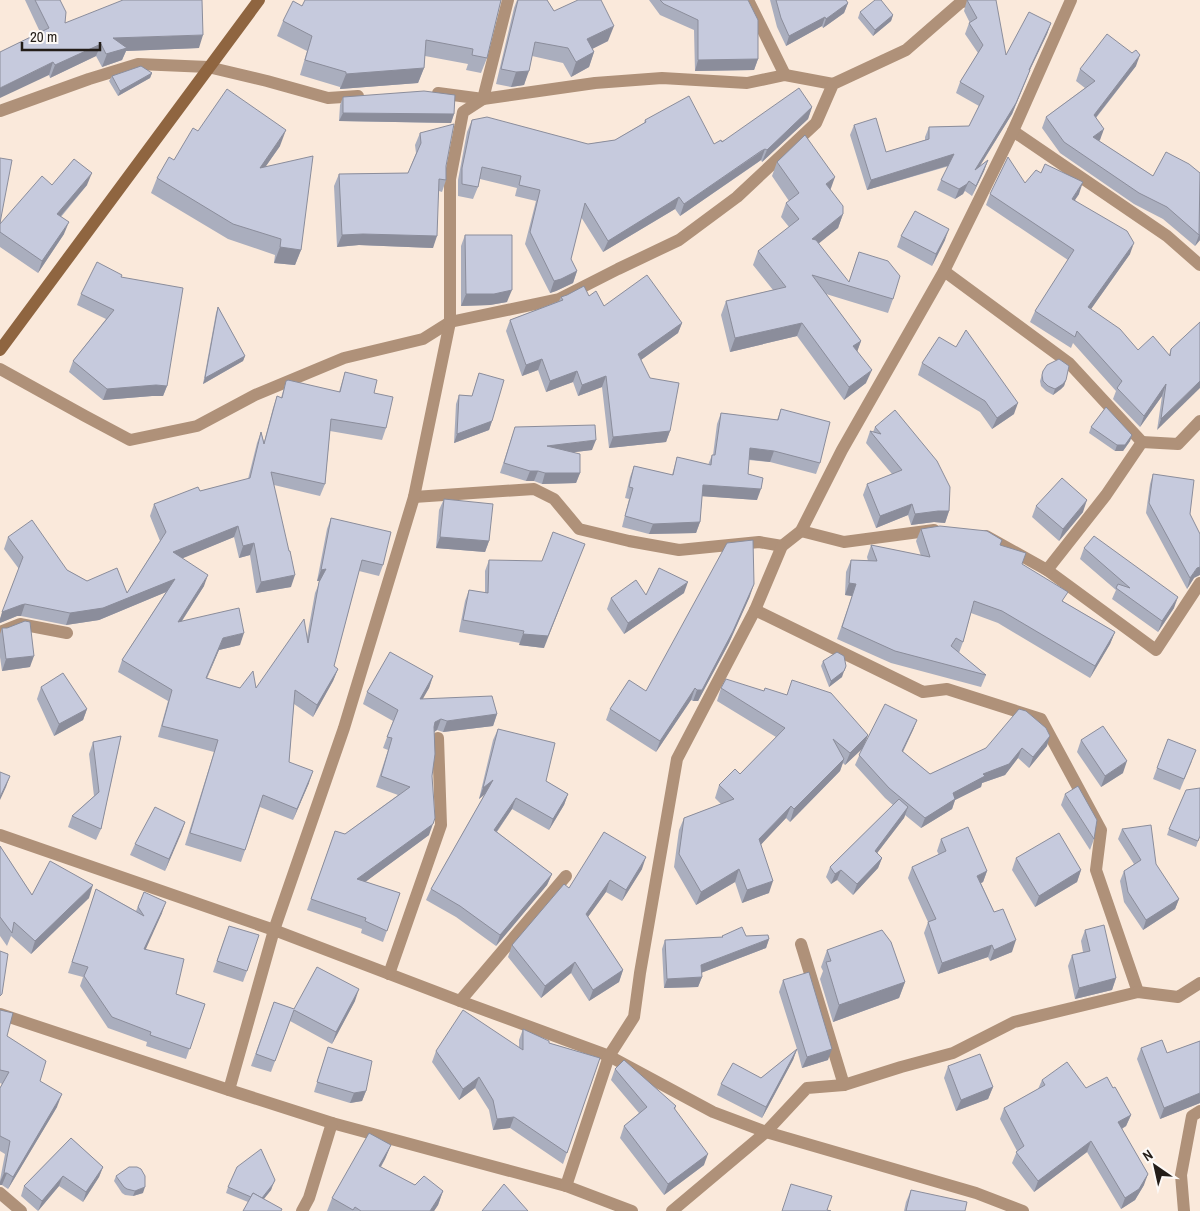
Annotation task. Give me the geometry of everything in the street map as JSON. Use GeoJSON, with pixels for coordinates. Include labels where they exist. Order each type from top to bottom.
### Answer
{"type":"FeatureCollection","features":[{"type":"Feature","properties":{"kind":"street"},"geometry":{"type":"LineString","coordinates":[[0,350],[259,0]]}},
{"type":"Feature","properties":{"kind":"street"},"geometry":{"type":"LineString","coordinates":[[228,1090],[274,930],[344,728],[414,497],[450,322],[450,179],[463,112],[483,99],[508,0]]}},
{"type":"Feature","properties":{"kind":"street"},"geometry":{"type":"LineString","coordinates":[[748,0],[785,75]]}},
{"type":"Feature","properties":{"kind":"street"},"geometry":{"type":"LineString","coordinates":[[424,91],[483,99],[614,81],[662,78],[747,83],[785,75],[833,84],[906,50],[960,3],[968,0]]}},
{"type":"Feature","properties":{"kind":"street"},"geometry":{"type":"LineString","coordinates":[[566,1186],[608,1056],[634,1017],[677,759],[755,610],[782,546],[801,531],[842,450],[944,271],[1013,131],[1071,0]]}},
{"type":"Feature","properties":{"kind":"street"},"geometry":{"type":"LineString","coordinates":[[0,111],[89,79],[138,64],[208,67],[328,98],[366,96]]}},
{"type":"Feature","properties":{"kind":"street"},"geometry":{"type":"LineString","coordinates":[[0,369],[130,440],[197,426],[255,394],[344,358],[423,339],[450,322],[559,299],[679,240],[736,197],[816,123],[833,84]]}},
{"type":"Feature","properties":{"kind":"street"},"geometry":{"type":"LineString","coordinates":[[1013,131],[1167,236],[1200,265]]}},
{"type":"Feature","properties":{"kind":"street"},"geometry":{"type":"LineString","coordinates":[[944,271],[1069,363],[1142,442],[1178,444],[1200,421]]}},
{"type":"Feature","properties":{"kind":"street"},"geometry":{"type":"LineString","coordinates":[[1047,570],[1106,495],[1142,442]]}},
{"type":"Feature","properties":{"kind":"street"},"geometry":{"type":"LineString","coordinates":[[414,497],[534,489],[554,499],[579,529],[629,541],[679,550],[759,542],[782,546]]}},
{"type":"Feature","properties":{"kind":"street"},"geometry":{"type":"LineString","coordinates":[[801,531],[844,542],[935,530],[944,531]]}},
{"type":"Feature","properties":{"kind":"street"},"geometry":{"type":"LineString","coordinates":[[977,534],[985,535],[1047,570],[1156,650],[1200,583]]}},
{"type":"Feature","properties":{"kind":"street"},"geometry":{"type":"LineString","coordinates":[[755,610],[923,692],[947,689],[1041,719],[1101,830],[1096,870],[1138,992]]}},
{"type":"Feature","properties":{"kind":"street"},"geometry":{"type":"LineString","coordinates":[[0,632],[20,624],[67,633]]}},
{"type":"Feature","properties":{"kind":"street"},"geometry":{"type":"LineString","coordinates":[[389,974],[441,825],[438,738]]}},
{"type":"Feature","properties":{"kind":"street"},"geometry":{"type":"LineString","coordinates":[[0,835],[274,930],[608,1056],[713,1112],[766,1132],[976,1193],[1023,1211]]}},
{"type":"Feature","properties":{"kind":"street"},"geometry":{"type":"LineString","coordinates":[[460,1001],[566,876]]}},
{"type":"Feature","properties":{"kind":"street"},"geometry":{"type":"LineString","coordinates":[[801,944],[844,1085]]}},
{"type":"Feature","properties":{"kind":"street"},"geometry":{"type":"LineString","coordinates":[[672,1211],[766,1132],[807,1088],[844,1085],[953,1053],[1014,1022],[1138,992],[1178,997],[1200,983]]}},
{"type":"Feature","properties":{"kind":"street"},"geometry":{"type":"LineString","coordinates":[[0,1014],[332,1123],[566,1186],[632,1211]]}},
{"type":"Feature","properties":{"kind":"street"},"geometry":{"type":"LineString","coordinates":[[1184,1211],[1181,1175],[1192,1116],[1200,1111]]}},
{"type":"Feature","properties":{"kind":"street"},"geometry":{"type":"LineString","coordinates":[[302,1211],[310,1198],[332,1123]]}},
{"type":"Feature","properties":{"kind":"street"},"geometry":{"type":"LineString","coordinates":[[0,1193],[21,1211]]}},
{"type":"Feature","properties":{"kind":"building"},"geometry":{"type":"Polygon","coordinates":[[[35,0],[60,0],[66,12],[65,23],[123,0],[202,0],[203,35],[113,38],[127,48],[106,54],[101,44],[55,65],[53,62],[0,88],[0,52],[49,28],[35,0]]]}},
{"type":"Feature","properties":{"kind":"building"},"geometry":{"type":"Polygon","coordinates":[[[305,0],[501,0],[487,58],[472,55],[473,49],[426,40],[424,68],[346,74],[346,72],[305,60],[312,36],[283,21],[293,1],[302,6],[305,0]]]}},
{"type":"Feature","properties":{"kind":"building"},"geometry":{"type":"Polygon","coordinates":[[[518,0],[547,0],[554,11],[578,0],[601,0],[614,26],[587,39],[594,52],[576,62],[568,48],[535,42],[529,71],[516,72],[501,69],[518,0]]]}},
{"type":"Feature","properties":{"kind":"building"},"geometry":{"type":"Polygon","coordinates":[[[660,0],[748,0],[758,20],[758,59],[698,60],[698,20],[664,4],[660,0]]]}},
{"type":"Feature","properties":{"kind":"building"},"geometry":{"type":"Polygon","coordinates":[[[776,0],[846,0],[848,3],[826,19],[825,17],[789,36],[776,0]]]}},
{"type":"Feature","properties":{"kind":"building"},"geometry":{"type":"Polygon","coordinates":[[[875,0],[881,0],[893,15],[875,30],[860,12],[875,0]]]}},
{"type":"Feature","properties":{"kind":"building"},"geometry":{"type":"Polygon","coordinates":[[[967,0],[996,0],[1006,55],[1029,12],[1051,23],[1016,103],[975,170],[988,160],[976,186],[969,181],[959,189],[941,180],[954,154],[871,180],[854,125],[876,118],[886,152],[929,139],[929,127],[969,126],[984,96],[960,82],[983,45],[969,23],[977,18],[967,0]]]}},
{"type":"Feature","properties":{"kind":"building"},"geometry":{"type":"Polygon","coordinates":[[[1107,34],[1132,53],[1136,50],[1140,55],[1094,115],[1104,129],[1093,137],[1153,176],[1166,152],[1189,164],[1200,173],[1199,235],[1167,207],[1139,193],[1064,142],[1046,117],[1095,81],[1080,69],[1107,34]]]}},
{"type":"Feature","properties":{"kind":"building"},"geometry":{"type":"Polygon","coordinates":[[[141,66],[152,73],[120,91],[112,76],[141,66]]]}},
{"type":"Feature","properties":{"kind":"building"},"geometry":{"type":"Polygon","coordinates":[[[799,88],[812,107],[767,150],[761,151],[684,204],[679,197],[608,241],[585,203],[571,259],[577,271],[554,281],[530,232],[540,190],[519,185],[521,176],[482,167],[478,187],[462,184],[462,168],[472,120],[487,117],[588,144],[615,140],[646,122],[645,120],[689,96],[714,144],[721,140],[722,142],[799,88]]]}},
{"type":"Feature","properties":{"kind":"building"},"geometry":{"type":"Polygon","coordinates":[[[227,89],[286,130],[260,168],[313,156],[301,250],[280,247],[281,239],[233,224],[157,178],[169,157],[174,160],[193,128],[198,131],[227,89]]]}},
{"type":"Feature","properties":{"kind":"building"},"geometry":{"type":"Polygon","coordinates":[[[424,91],[455,95],[454,114],[343,113],[343,97],[424,91]]]}},
{"type":"Feature","properties":{"kind":"building"},"geometry":{"type":"Polygon","coordinates":[[[454,124],[446,166],[446,180],[439,179],[437,236],[342,235],[339,174],[408,173],[421,143],[420,133],[454,124]]]}},
{"type":"Feature","properties":{"kind":"building"},"geometry":{"type":"Polygon","coordinates":[[[805,135],[835,177],[826,184],[843,206],[843,214],[812,239],[816,240],[849,282],[859,252],[888,261],[900,276],[893,299],[812,275],[861,341],[853,346],[872,370],[849,387],[802,323],[735,338],[726,301],[786,287],[758,251],[799,219],[786,203],[799,193],[777,162],[805,135]]]}},
{"type":"Feature","properties":{"kind":"building"},"geometry":{"type":"Polygon","coordinates":[[[1008,157],[1025,183],[1036,170],[1041,173],[1045,164],[1083,182],[1072,199],[1127,231],[1134,243],[1088,307],[1120,329],[1138,350],[1153,336],[1170,356],[1171,349],[1200,322],[1200,381],[1161,419],[1166,384],[1144,416],[1117,388],[1122,381],[1077,331],[1075,337],[1035,311],[1074,250],[990,194],[1008,157]]]}},
{"type":"Feature","properties":{"kind":"building"},"geometry":{"type":"Polygon","coordinates":[[[0,158],[12,160],[0,223],[0,158]]]}},
{"type":"Feature","properties":{"kind":"building"},"geometry":{"type":"Polygon","coordinates":[[[74,159],[92,173],[57,214],[69,222],[42,261],[0,232],[0,224],[42,176],[52,185],[74,159]]]}},
{"type":"Feature","properties":{"kind":"building"},"geometry":{"type":"Polygon","coordinates":[[[915,211],[949,229],[936,254],[901,236],[915,211]]]}},
{"type":"Feature","properties":{"kind":"building"},"geometry":{"type":"Polygon","coordinates":[[[465,235],[512,235],[512,290],[494,294],[466,294],[465,235]]]}},
{"type":"Feature","properties":{"kind":"building"},"geometry":{"type":"Polygon","coordinates":[[[97,262],[122,275],[121,277],[183,288],[167,386],[156,385],[107,389],[73,361],[114,310],[81,294],[97,262]]]}},
{"type":"Feature","properties":{"kind":"building"},"geometry":{"type":"Polygon","coordinates":[[[647,275],[682,323],[638,354],[650,378],[679,383],[670,431],[613,437],[606,376],[582,385],[577,371],[550,381],[542,359],[526,365],[510,320],[563,300],[561,297],[584,286],[589,296],[596,291],[604,306],[647,275]]]}},
{"type":"Feature","properties":{"kind":"building"},"geometry":{"type":"Polygon","coordinates":[[[218,307],[245,356],[205,378],[218,307]]]}},
{"type":"Feature","properties":{"kind":"building"},"geometry":{"type":"Polygon","coordinates":[[[966,330],[1018,403],[997,418],[985,401],[922,363],[939,337],[956,347],[966,330]]]}},
{"type":"Feature","properties":{"kind":"building"},"geometry":{"type":"Polygon","coordinates":[[[1059,359],[1069,366],[1066,380],[1055,389],[1043,381],[1042,375],[1047,365],[1059,359]]]}},
{"type":"Feature","properties":{"kind":"building"},"geometry":{"type":"Polygon","coordinates":[[[345,372],[377,380],[374,393],[393,397],[386,428],[331,419],[325,484],[271,472],[295,575],[261,582],[254,543],[243,546],[238,526],[173,552],[208,575],[178,622],[239,608],[244,633],[223,638],[206,678],[240,688],[253,671],[256,688],[304,619],[308,643],[319,582],[326,569],[321,570],[331,518],[391,532],[383,565],[362,560],[334,666],[338,669],[317,705],[295,690],[289,762],[313,771],[297,809],[263,795],[245,850],[190,833],[218,740],[162,726],[172,690],[122,660],[175,579],[103,608],[70,613],[25,604],[2,612],[23,557],[8,537],[32,520],[67,570],[87,581],[117,568],[127,593],[166,532],[154,504],[198,487],[200,491],[250,478],[261,432],[264,444],[277,396],[282,398],[286,381],[340,392],[345,372]]]}},
{"type":"Feature","properties":{"kind":"building"},"geometry":{"type":"Polygon","coordinates":[[[479,373],[504,380],[492,421],[457,434],[459,395],[472,396],[479,373]]]}},
{"type":"Feature","properties":{"kind":"building"},"geometry":{"type":"Polygon","coordinates":[[[1106,407],[1132,435],[1125,445],[1117,445],[1091,427],[1106,407]]]}},
{"type":"Feature","properties":{"kind":"building"},"geometry":{"type":"Polygon","coordinates":[[[781,409],[830,422],[820,463],[774,451],[750,448],[748,474],[763,478],[761,489],[703,485],[700,522],[653,524],[625,516],[633,488],[629,487],[634,466],[673,475],[677,457],[711,465],[712,455],[715,455],[721,413],[778,420],[781,409]]]}},
{"type":"Feature","properties":{"kind":"building"},"geometry":{"type":"Polygon","coordinates":[[[895,410],[937,461],[950,487],[949,511],[915,514],[912,504],[880,516],[867,484],[902,470],[870,431],[881,434],[875,427],[895,410]]]}},
{"type":"Feature","properties":{"kind":"building"},"geometry":{"type":"Polygon","coordinates":[[[595,425],[596,440],[547,446],[580,454],[580,473],[545,473],[530,471],[504,463],[515,427],[595,425]]]}},
{"type":"Feature","properties":{"kind":"building"},"geometry":{"type":"Polygon","coordinates":[[[1153,474],[1194,480],[1190,514],[1200,534],[1200,567],[1197,568],[1190,578],[1149,503],[1153,474]]]}},
{"type":"Feature","properties":{"kind":"building"},"geometry":{"type":"Polygon","coordinates":[[[1062,478],[1087,500],[1063,529],[1036,506],[1062,478]]]}},
{"type":"Feature","properties":{"kind":"building"},"geometry":{"type":"Polygon","coordinates":[[[444,499],[493,504],[489,541],[440,537],[444,499]]]}},
{"type":"Feature","properties":{"kind":"building"},"geometry":{"type":"Polygon","coordinates":[[[940,526],[987,531],[1002,540],[1000,545],[1026,553],[1022,564],[1068,592],[1062,601],[1115,632],[1095,666],[1002,611],[974,601],[963,642],[956,638],[951,646],[986,675],[895,651],[842,627],[856,584],[849,583],[851,560],[877,561],[871,545],[930,557],[921,529],[940,526]]]}},
{"type":"Feature","properties":{"kind":"building"},"geometry":{"type":"Polygon","coordinates":[[[553,532],[585,544],[548,636],[523,634],[524,631],[463,620],[469,590],[488,593],[489,560],[542,561],[553,532]]]}},
{"type":"Feature","properties":{"kind":"building"},"geometry":{"type":"Polygon","coordinates":[[[1094,536],[1178,597],[1162,621],[1116,588],[1118,584],[1130,588],[1084,548],[1094,536]]]}},
{"type":"Feature","properties":{"kind":"building"},"geometry":{"type":"Polygon","coordinates":[[[753,540],[754,584],[733,631],[702,690],[695,688],[660,741],[610,709],[629,680],[646,691],[727,543],[753,540]]]}},
{"type":"Feature","properties":{"kind":"building"},"geometry":{"type":"Polygon","coordinates":[[[659,568],[688,582],[628,623],[611,598],[636,580],[646,595],[659,568]]]}},
{"type":"Feature","properties":{"kind":"building"},"geometry":{"type":"Polygon","coordinates":[[[25,621],[30,622],[34,656],[6,659],[2,628],[25,621]]]}},
{"type":"Feature","properties":{"kind":"building"},"geometry":{"type":"Polygon","coordinates":[[[390,652],[433,676],[420,699],[492,696],[497,714],[447,721],[441,719],[435,722],[435,754],[432,776],[435,818],[433,824],[357,879],[400,893],[387,931],[365,921],[366,918],[311,899],[335,831],[345,834],[410,787],[381,776],[392,738],[387,737],[398,710],[367,692],[390,652]]]}},
{"type":"Feature","properties":{"kind":"building"},"geometry":{"type":"Polygon","coordinates":[[[837,652],[844,656],[846,666],[844,671],[831,681],[823,661],[837,652]]]}},
{"type":"Feature","properties":{"kind":"building"},"geometry":{"type":"Polygon","coordinates":[[[63,673],[87,709],[59,724],[41,687],[63,673]]]}},
{"type":"Feature","properties":{"kind":"building"},"geometry":{"type":"Polygon","coordinates":[[[726,679],[764,691],[765,688],[787,695],[792,680],[831,693],[868,735],[850,753],[833,739],[844,759],[794,809],[791,806],[759,839],[773,881],[747,890],[739,869],[701,892],[679,854],[684,818],[734,799],[719,785],[735,769],[740,774],[785,728],[721,688],[726,679]]]}},
{"type":"Feature","properties":{"kind":"building"},"geometry":{"type":"Polygon","coordinates":[[[885,704],[917,720],[902,751],[930,774],[986,748],[1019,709],[1026,711],[1046,728],[1050,736],[1033,757],[1022,748],[1009,764],[983,774],[985,776],[953,793],[955,799],[925,818],[889,788],[859,755],[885,704]]]}},
{"type":"Feature","properties":{"kind":"building"},"geometry":{"type":"Polygon","coordinates":[[[1103,726],[1127,761],[1105,776],[1081,740],[1103,726]]]}},
{"type":"Feature","properties":{"kind":"building"},"geometry":{"type":"Polygon","coordinates":[[[498,729],[555,743],[546,781],[568,794],[553,819],[516,798],[494,830],[552,874],[500,935],[460,906],[431,889],[493,780],[483,788],[498,729]]]}},
{"type":"Feature","properties":{"kind":"building"},"geometry":{"type":"Polygon","coordinates":[[[121,736],[101,829],[72,816],[99,792],[93,742],[121,736]]]}},
{"type":"Feature","properties":{"kind":"building"},"geometry":{"type":"Polygon","coordinates":[[[1168,739],[1196,750],[1184,779],[1157,768],[1168,739]]]}},
{"type":"Feature","properties":{"kind":"building"},"geometry":{"type":"Polygon","coordinates":[[[0,772],[10,776],[0,797],[0,772]]]}},
{"type":"Feature","properties":{"kind":"building"},"geometry":{"type":"Polygon","coordinates":[[[1078,786],[1097,820],[1094,839],[1065,794],[1078,786]]]}},
{"type":"Feature","properties":{"kind":"building"},"geometry":{"type":"Polygon","coordinates":[[[1200,788],[1200,836],[1198,841],[1169,829],[1186,790],[1200,788]]]}},
{"type":"Feature","properties":{"kind":"building"},"geometry":{"type":"Polygon","coordinates":[[[899,799],[908,807],[875,851],[882,858],[857,884],[841,870],[835,874],[830,867],[899,799]]]}},
{"type":"Feature","properties":{"kind":"building"},"geometry":{"type":"Polygon","coordinates":[[[155,807],[185,822],[169,859],[135,844],[155,807]]]}},
{"type":"Feature","properties":{"kind":"building"},"geometry":{"type":"Polygon","coordinates":[[[1151,825],[1156,864],[1179,899],[1146,920],[1128,892],[1124,871],[1141,860],[1122,829],[1151,825]]]}},
{"type":"Feature","properties":{"kind":"building"},"geometry":{"type":"Polygon","coordinates":[[[968,827],[987,871],[977,876],[994,912],[1003,909],[1016,940],[994,950],[992,945],[942,963],[928,922],[936,919],[912,867],[946,851],[941,839],[968,827]]]}},
{"type":"Feature","properties":{"kind":"building"},"geometry":{"type":"Polygon","coordinates":[[[604,832],[646,857],[626,890],[610,880],[586,914],[623,970],[593,990],[575,962],[545,986],[512,945],[564,884],[569,888],[604,832]]]}},
{"type":"Feature","properties":{"kind":"building"},"geometry":{"type":"Polygon","coordinates":[[[1059,833],[1081,870],[1039,896],[1016,858],[1059,833]]]}},
{"type":"Feature","properties":{"kind":"building"},"geometry":{"type":"Polygon","coordinates":[[[0,846],[32,895],[50,861],[93,885],[35,941],[14,922],[12,933],[0,917],[0,846]]]}},
{"type":"Feature","properties":{"kind":"building"},"geometry":{"type":"Polygon","coordinates":[[[96,889],[144,916],[138,907],[144,892],[166,902],[144,949],[184,959],[176,994],[205,1004],[190,1049],[150,1035],[151,1032],[112,1017],[84,976],[88,967],[72,962],[96,889]]]}},
{"type":"Feature","properties":{"kind":"building"},"geometry":{"type":"Polygon","coordinates":[[[1104,925],[1116,978],[1079,988],[1072,955],[1090,951],[1085,930],[1104,925]]]}},
{"type":"Feature","properties":{"kind":"building"},"geometry":{"type":"Polygon","coordinates":[[[229,926],[259,935],[247,971],[217,961],[229,926]]]}},
{"type":"Feature","properties":{"kind":"building"},"geometry":{"type":"Polygon","coordinates":[[[742,927],[746,936],[768,935],[769,939],[701,965],[702,977],[667,979],[665,940],[723,937],[742,927]]]}},
{"type":"Feature","properties":{"kind":"building"},"geometry":{"type":"Polygon","coordinates":[[[882,930],[891,942],[905,982],[839,1005],[826,962],[831,961],[827,950],[882,930]]]}},
{"type":"Feature","properties":{"kind":"building"},"geometry":{"type":"Polygon","coordinates":[[[0,951],[8,954],[2,994],[0,996],[0,951]]]}},
{"type":"Feature","properties":{"kind":"building"},"geometry":{"type":"Polygon","coordinates":[[[317,967],[359,989],[336,1032],[294,1010],[275,1061],[256,1054],[274,1002],[294,1009],[317,967]]]}},
{"type":"Feature","properties":{"kind":"building"},"geometry":{"type":"Polygon","coordinates":[[[809,972],[832,1049],[807,1057],[783,980],[809,972]]]}},
{"type":"Feature","properties":{"kind":"building"},"geometry":{"type":"Polygon","coordinates":[[[0,1010],[13,1013],[7,1036],[46,1061],[40,1081],[62,1094],[13,1177],[4,1173],[10,1141],[0,1136],[0,1088],[9,1072],[0,1070],[0,1010]]]}},
{"type":"Feature","properties":{"kind":"building"},"geometry":{"type":"Polygon","coordinates":[[[463,1010],[523,1050],[523,1029],[549,1041],[549,1043],[600,1058],[567,1153],[514,1117],[497,1119],[493,1100],[479,1077],[463,1089],[436,1051],[463,1010]]]}},
{"type":"Feature","properties":{"kind":"building"},"geometry":{"type":"Polygon","coordinates":[[[1162,1040],[1167,1053],[1200,1041],[1200,1093],[1164,1108],[1141,1048],[1162,1040]]]}},
{"type":"Feature","properties":{"kind":"building"},"geometry":{"type":"Polygon","coordinates":[[[328,1047],[372,1061],[366,1091],[354,1093],[317,1082],[328,1047]]]}},
{"type":"Feature","properties":{"kind":"building"},"geometry":{"type":"Polygon","coordinates":[[[797,1049],[766,1107],[721,1084],[733,1063],[761,1078],[797,1049]]]}},
{"type":"Feature","properties":{"kind":"building"},"geometry":{"type":"Polygon","coordinates":[[[980,1054],[993,1087],[961,1100],[948,1066],[980,1054]]]}},
{"type":"Feature","properties":{"kind":"building"},"geometry":{"type":"Polygon","coordinates":[[[624,1060],[676,1106],[674,1108],[708,1154],[668,1184],[624,1126],[647,1107],[615,1069],[624,1060]]]}},
{"type":"Feature","properties":{"kind":"building"},"geometry":{"type":"Polygon","coordinates":[[[1067,1062],[1086,1088],[1107,1077],[1131,1115],[1118,1122],[1148,1174],[1139,1189],[1125,1198],[1091,1141],[1038,1181],[1016,1152],[1024,1146],[1004,1108],[1045,1085],[1042,1080],[1067,1062]]]}},
{"type":"Feature","properties":{"kind":"building"},"geometry":{"type":"Polygon","coordinates":[[[369,1133],[391,1145],[379,1166],[415,1185],[424,1176],[443,1191],[430,1211],[361,1211],[355,1207],[353,1210],[332,1198],[369,1133]]]}},
{"type":"Feature","properties":{"kind":"building"},"geometry":{"type":"Polygon","coordinates":[[[71,1138],[103,1167],[86,1192],[63,1176],[42,1201],[24,1186],[71,1138]]]}},
{"type":"Feature","properties":{"kind":"building"},"geometry":{"type":"Polygon","coordinates":[[[261,1149],[275,1180],[262,1198],[253,1193],[251,1197],[228,1187],[237,1167],[261,1149]]]}},
{"type":"Feature","properties":{"kind":"building"},"geometry":{"type":"Polygon","coordinates":[[[129,1167],[141,1169],[145,1176],[145,1187],[135,1191],[124,1187],[116,1176],[129,1167]]]}},
{"type":"Feature","properties":{"kind":"building"},"geometry":{"type":"Polygon","coordinates":[[[504,1184],[528,1211],[482,1211],[504,1184]]]}},
{"type":"Feature","properties":{"kind":"building"},"geometry":{"type":"Polygon","coordinates":[[[791,1184],[832,1196],[827,1210],[831,1211],[782,1211],[791,1184]]]}},
{"type":"Feature","properties":{"kind":"building"},"geometry":{"type":"Polygon","coordinates":[[[911,1190],[967,1202],[965,1211],[906,1211],[911,1190]]]}},
{"type":"Feature","properties":{"kind":"building"},"geometry":{"type":"Polygon","coordinates":[[[253,1193],[282,1209],[281,1211],[243,1211],[253,1193]]]}}]}
